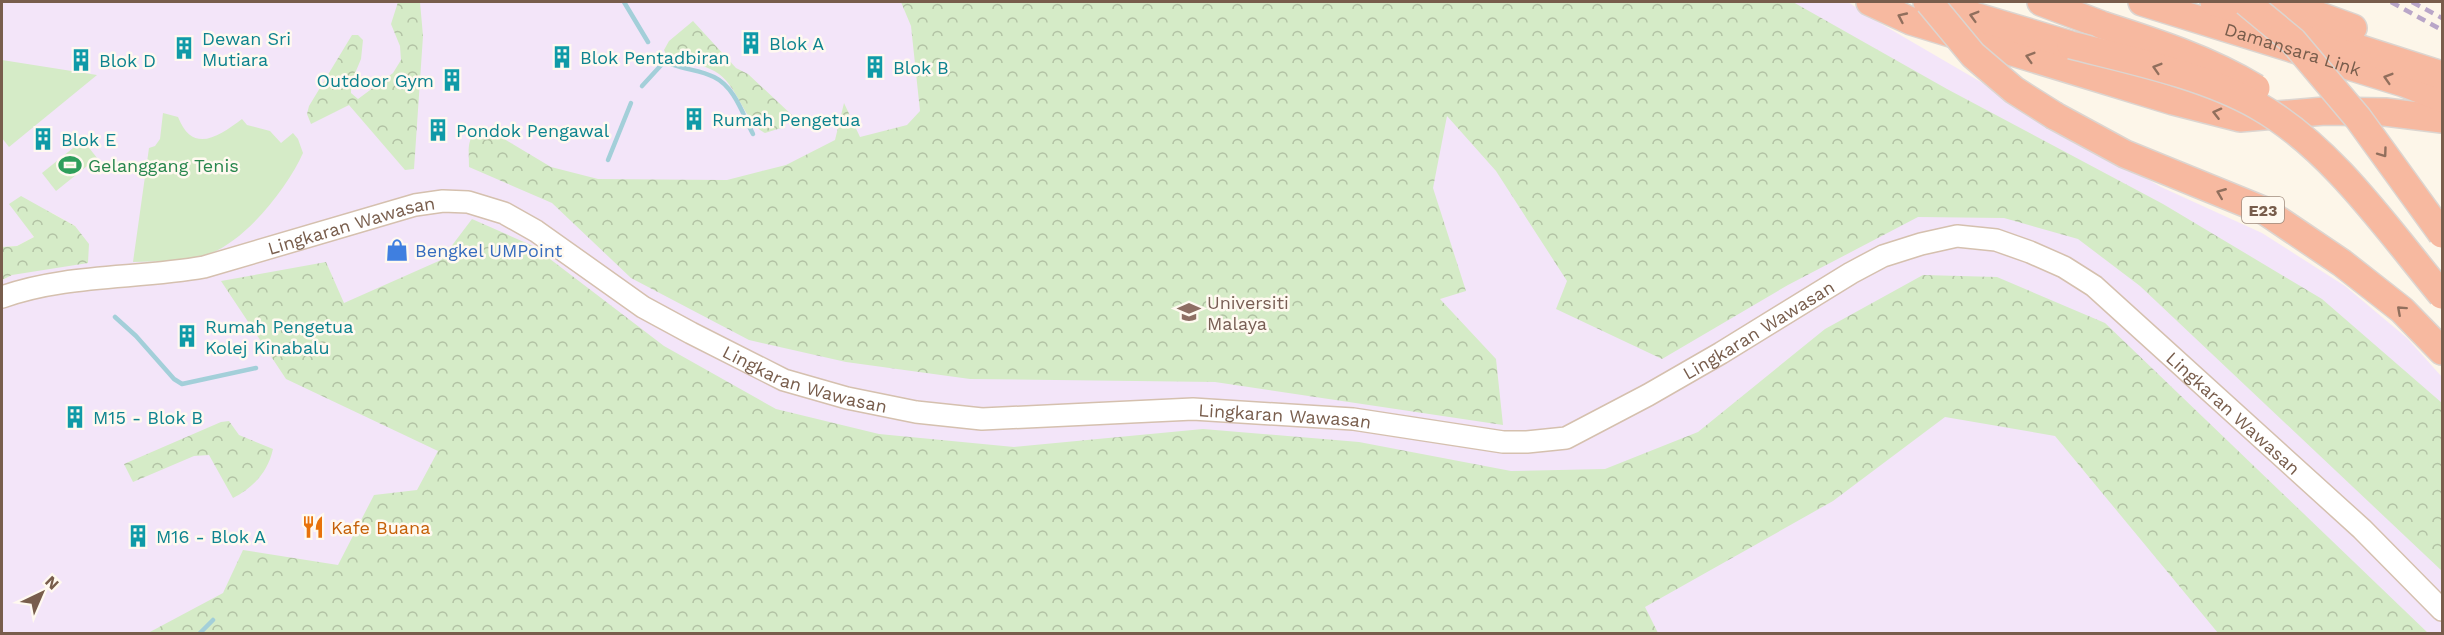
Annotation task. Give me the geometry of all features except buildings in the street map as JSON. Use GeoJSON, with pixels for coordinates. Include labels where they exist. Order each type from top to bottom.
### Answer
{"type":"FeatureCollection","features":[{"type":"Feature","properties":{"kind":"highway"},"geometry":{"type":"LineString","coordinates":[[1870,2],[1911,21],[2240,118],[2325,111],[2385,112],[2442,119]]}},
{"type":"Feature","properties":{"kind":"highway"},"geometry":{"type":"LineString","coordinates":[[1928,2],[2071,45],[2152,66],[2221,89],[2258,106],[2292,130],[2331,164],[2442,295]]}},
{"type":"Feature","properties":{"kind":"highway","name":"E23"},"geometry":{"type":"LineString","coordinates":[[1928,2],[1973,55],[2014,90],[2055,116],[2125,154],[2265,211],[2342,263],[2402,310],[2442,351]]}},
{"type":"Feature","properties":{"kind":"highway"},"geometry":{"type":"LineString","coordinates":[[2042,2],[2229,71],[2289,107],[2335,147],[2372,186],[2442,282]]}},
{"type":"Feature","properties":{"kind":"highway","name":"Damansara Link"},"geometry":{"type":"LineString","coordinates":[[2142,2],[2404,83],[2442,98]]}},
{"type":"Feature","properties":{"kind":"highway","name":"Damansara Link"},"geometry":{"type":"LineString","coordinates":[[2214,2],[2442,75]]}},
{"type":"Feature","properties":{"kind":"highway"},"geometry":{"type":"LineString","coordinates":[[2246,2],[2300,50],[2358,118],[2442,234]]}},
{"type":"Feature","properties":{"kind":"highway"},"geometry":{"type":"LineString","coordinates":[[2281,2],[2442,62]]}},
{"type":"Feature","properties":{"kind":"highway"},"geometry":{"type":"LineString","coordinates":[[2299,2],[2322,16]]}},
{"type":"Feature","properties":{"kind":"street","name":"Lingkaran Wawasan"},"geometry":{"type":"LineString","coordinates":[[2,297],[24,289],[67,282],[168,274],[204,267],[415,205],[443,201],[468,202],[504,213],[536,231],[608,285],[643,308],[691,333],[784,380],[847,398],[916,411],[982,419],[1193,409],[1353,419],[1503,442],[1527,442],[1566,438],[1639,400],[1883,256],[1957,236],[1996,240],[2056,263],[2094,286],[2362,529],[2442,610]]}},
{"type":"Feature","properties":{"kind":"shaded area","name":"Universiti Malaya"},"geometry":{"type":"Polygon","coordinates":[[[2,2],[1848,2],[1878,22],[2161,187],[2262,233],[2345,286],[2407,338],[2442,377],[2442,633],[2,633],[2,280],[12,275],[75,226],[52,213],[10,204],[34,237],[17,246],[2,247],[2,2]]]}},
{"type":"Feature","properties":{"kind":"green space"},"geometry":{"type":"Polygon","coordinates":[[[398,2],[420,2],[423,36],[414,169],[405,170],[349,105],[311,124],[307,114],[309,106],[352,35],[358,35],[363,40],[361,59],[351,83],[351,93],[358,99],[393,73],[401,60],[400,46],[391,24],[398,2]]]}},
{"type":"Feature","properties":{"kind":"green space"},"geometry":{"type":"Polygon","coordinates":[[[901,2],[1793,2],[1947,89],[2163,204],[2322,299],[2442,403],[2442,571],[2140,286],[2078,239],[2004,218],[1918,217],[1788,285],[1662,359],[1556,309],[1567,281],[1496,171],[1447,116],[1433,188],[1466,291],[1440,299],[1496,359],[1503,425],[1215,382],[970,379],[846,362],[749,340],[631,278],[552,203],[469,167],[471,138],[486,128],[551,167],[598,179],[727,180],[786,165],[835,140],[844,103],[860,137],[907,125],[920,111],[911,26],[901,2]]]}},
{"type":"Feature","properties":{"kind":"green space"},"geometry":{"type":"Polygon","coordinates":[[[693,21],[736,68],[748,74],[794,117],[781,128],[765,133],[752,122],[732,88],[719,74],[666,54],[664,50],[669,41],[693,21]]]}},
{"type":"Feature","properties":{"kind":"green space"},"geometry":{"type":"Polygon","coordinates":[[[2,60],[97,75],[9,147],[2,138],[2,60]]]}},
{"type":"Feature","properties":{"kind":"green space"},"geometry":{"type":"Polygon","coordinates":[[[163,113],[178,117],[184,129],[191,136],[199,139],[216,136],[242,119],[247,125],[270,131],[281,143],[293,133],[303,153],[277,196],[252,224],[225,246],[192,258],[133,262],[149,148],[155,146],[160,139],[163,113]]]}},
{"type":"Feature","properties":{"kind":"green space","name":"Gelanggang Tenis"},"geometry":{"type":"Polygon","coordinates":[[[83,140],[97,158],[56,191],[42,173],[83,140]]]}},
{"type":"Feature","properties":{"kind":"green space"},"geometry":{"type":"Polygon","coordinates":[[[21,196],[75,226],[89,244],[88,263],[12,275],[2,280],[2,247],[17,246],[34,237],[9,204],[21,196]]]}},
{"type":"Feature","properties":{"kind":"green space"},"geometry":{"type":"Polygon","coordinates":[[[472,219],[533,246],[664,346],[776,409],[879,434],[1014,447],[1203,429],[1359,442],[1511,471],[1605,469],[1698,432],[1825,329],[1923,275],[1997,277],[2105,323],[2428,633],[2218,633],[2055,436],[1945,417],[1833,501],[1645,607],[1658,633],[148,633],[223,593],[243,550],[338,565],[374,495],[417,490],[438,451],[286,379],[221,281],[326,262],[344,303],[441,260],[472,219]]]}},
{"type":"Feature","properties":{"kind":"green space"},"geometry":{"type":"Polygon","coordinates":[[[229,421],[239,435],[273,449],[259,478],[240,494],[233,498],[209,455],[194,456],[133,482],[124,464],[221,422],[229,421]]]}},
{"type":"Feature","properties":{"kind":"waterway"},"geometry":{"type":"LineString","coordinates":[[624,2],[648,42]]}},
{"type":"Feature","properties":{"kind":"waterway"},"geometry":{"type":"LineString","coordinates":[[658,56],[671,64],[714,77],[728,87],[753,134]]}},
{"type":"Feature","properties":{"kind":"waterway"},"geometry":{"type":"LineString","coordinates":[[642,86],[664,62]]}},
{"type":"Feature","properties":{"kind":"waterway"},"geometry":{"type":"LineString","coordinates":[[608,160],[631,103]]}},
{"type":"Feature","properties":{"kind":"waterway"},"geometry":{"type":"LineString","coordinates":[[115,317],[136,336],[174,379],[182,384],[256,368]]}},
{"type":"Feature","properties":{"kind":"waterway"},"geometry":{"type":"LineString","coordinates":[[199,634],[213,620]]}},
{"type":"Feature","properties":{"kind":"railway"},"geometry":{"type":"LineString","coordinates":[[2391,2],[2442,30]]}},
{"type":"Feature","properties":{"kind":"railway"},"geometry":{"type":"LineString","coordinates":[[2412,2],[2442,18]]}},
{"type":"Feature","properties":{"kind":"place","name":"Blok A"},"geometry":{"type":"Point","coordinates":[751,43]}},
{"type":"Feature","properties":{"kind":"place","name":"Dewan Sri Mutiara"},"geometry":{"type":"Point","coordinates":[184,48]}},
{"type":"Feature","properties":{"kind":"place","name":"Blok Pentadbiran"},"geometry":{"type":"Point","coordinates":[562,57]}},
{"type":"Feature","properties":{"kind":"place","name":"Blok D"},"geometry":{"type":"Point","coordinates":[81,60]}},
{"type":"Feature","properties":{"kind":"place","name":"Blok B"},"geometry":{"type":"Point","coordinates":[875,67]}},
{"type":"Feature","properties":{"kind":"place","name":"Outdoor Gym"},"geometry":{"type":"Point","coordinates":[452,80]}},
{"type":"Feature","properties":{"kind":"place","name":"Rumah Pengetua"},"geometry":{"type":"Point","coordinates":[694,119]}},
{"type":"Feature","properties":{"kind":"place","name":"Pondok Pengawal"},"geometry":{"type":"Point","coordinates":[438,130]}},
{"type":"Feature","properties":{"kind":"place","name":"Blok E"},"geometry":{"type":"Point","coordinates":[43,139]}},
{"type":"Feature","properties":{"kind":"place","name":"Gelanggang Tenis"},"geometry":{"type":"Point","coordinates":[70,165]}},
{"type":"Feature","properties":{"kind":"place","name":"Bengkel UMPoint"},"geometry":{"type":"Point","coordinates":[397,250]}},
{"type":"Feature","properties":{"kind":"place","name":"Universiti Malaya"},"geometry":{"type":"Point","coordinates":[1189,312]}},
{"type":"Feature","properties":{"kind":"place","name":"Rumah Pengetua Kolej Kinabalu"},"geometry":{"type":"Point","coordinates":[187,336]}},
{"type":"Feature","properties":{"kind":"place","name":"M15 - Blok B"},"geometry":{"type":"Point","coordinates":[75,417]}},
{"type":"Feature","properties":{"kind":"place","name":"Kafe Buana"},"geometry":{"type":"Point","coordinates":[313,527]}},
{"type":"Feature","properties":{"kind":"place","name":"M16 - Blok A"},"geometry":{"type":"Point","coordinates":[138,536]}}]}
